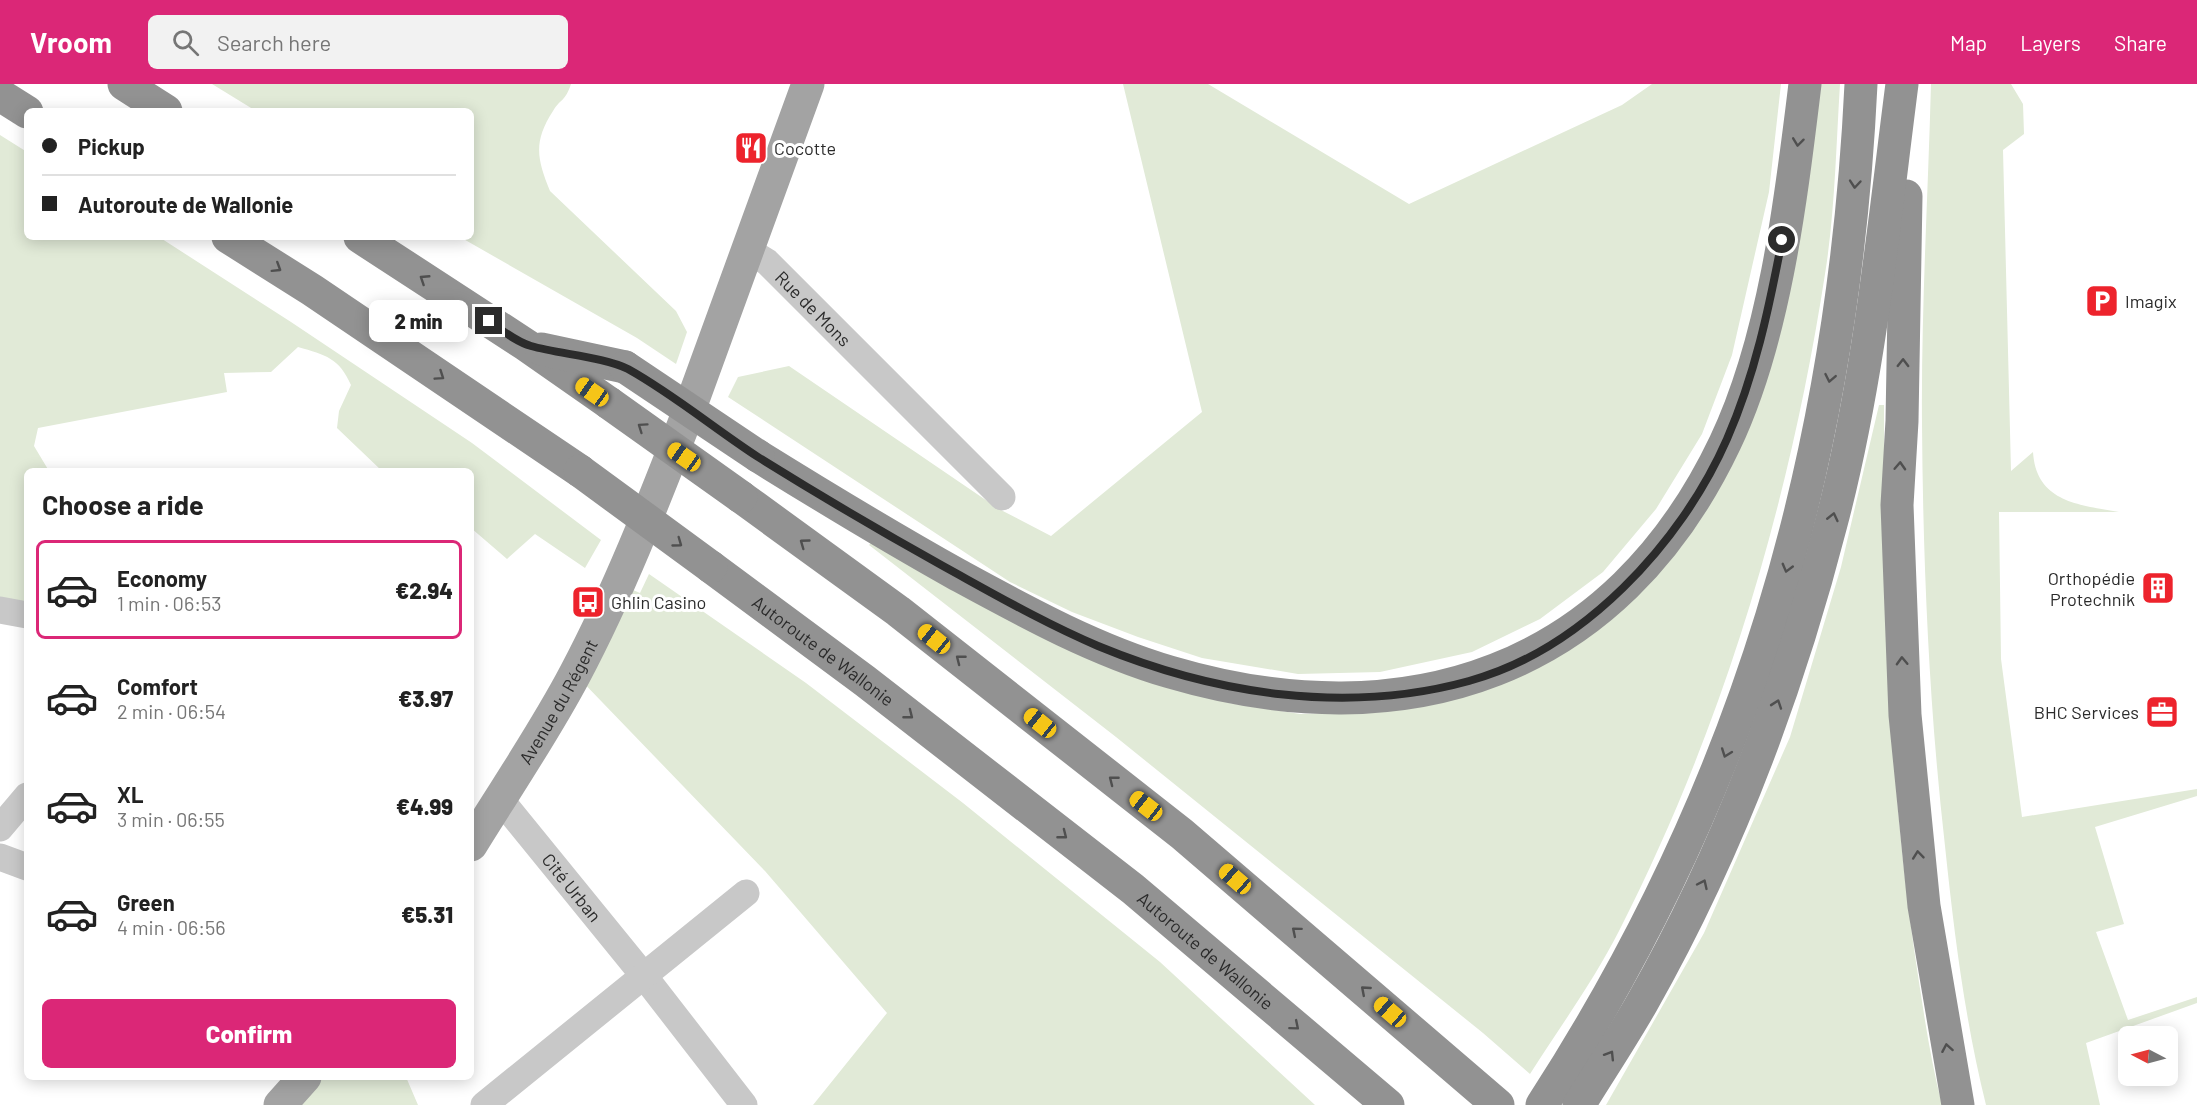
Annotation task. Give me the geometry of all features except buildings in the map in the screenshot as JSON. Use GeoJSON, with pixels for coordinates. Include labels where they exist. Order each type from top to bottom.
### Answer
{"type":"FeatureCollection","features":[{"type":"Feature","properties":{"kind":"highway"},"geometry":{"type":"LineString","coordinates":[[124,84],[161,108]]}},
{"type":"Feature","properties":{"kind":"highway"},"geometry":{"type":"LineString","coordinates":[[526,345],[625,367],[855,518],[1022,610],[1097,646],[1167,671],[1227,687],[1349,698],[1416,693],[1473,680],[1530,656],[1578,626],[1622,589],[1662,546],[1696,497],[1726,441],[1749,382],[1765,327],[1795,171],[1805,84]]}},
{"type":"Feature","properties":{"kind":"highway"},"geometry":{"type":"LineString","coordinates":[[1542,1105],[1599,1016],[1675,870],[1721,766],[1782,585],[1811,475],[1835,353],[1848,257],[1861,84]]}},
{"type":"Feature","properties":{"kind":"highway"},"geometry":{"type":"LineString","coordinates":[[1579,1105],[1641,1004],[1725,837],[1761,748],[1804,620],[1832,522],[1854,420],[1871,319],[1902,84]]}},
{"type":"Feature","properties":{"kind":"highway"},"geometry":{"type":"LineString","coordinates":[[1907,84],[1902,421],[1898,505],[1902,672],[1911,798],[1924,906],[1958,1105]]}},
{"type":"Feature","properties":{"kind":"highway"},"geometry":{"type":"LineString","coordinates":[[0,95],[24,110]]}},
{"type":"Feature","properties":{"kind":"highway","name":"Autoroute de Wallonie"},"geometry":{"type":"LineString","coordinates":[[233,240],[312,290],[580,471],[865,681],[1133,889],[1388,1105]]}},
{"type":"Feature","properties":{"kind":"highway"},"geometry":{"type":"LineString","coordinates":[[365,240],[526,345],[898,610],[1182,834],[1498,1105]]}},
{"type":"Feature","properties":{"kind":"main road"},"geometry":{"type":"LineString","coordinates":[[748,250],[808,84]]}},
{"type":"Feature","properties":{"kind":"main road","name":"Avenue du Régent"},"geometry":{"type":"LineString","coordinates":[[474,840],[575,674],[619,584],[663,478],[748,250]]}},
{"type":"Feature","properties":{"kind":"main road"},"geometry":{"type":"LineString","coordinates":[[280,1105],[302,1080]]}},
{"type":"Feature","properties":{"kind":"street","name":"Rue de Mons"},"geometry":{"type":"LineString","coordinates":[[748,250],[767,262],[1002,497]]}},
{"type":"Feature","properties":{"kind":"street"},"geometry":{"type":"LineString","coordinates":[[0,610],[24,614]]}},
{"type":"Feature","properties":{"kind":"street","name":"Cité Urban"},"geometry":{"type":"LineString","coordinates":[[500,799],[644,976],[744,1105]]}},
{"type":"Feature","properties":{"kind":"street"},"geometry":{"type":"LineString","coordinates":[[0,828],[24,800]]}},
{"type":"Feature","properties":{"kind":"street"},"geometry":{"type":"LineString","coordinates":[[0,857],[24,866]]}},
{"type":"Feature","properties":{"kind":"street"},"geometry":{"type":"LineString","coordinates":[[484,1105],[746,893]]}},
{"type":"Feature","properties":{"kind":"green space"},"geometry":{"type":"Polygon","coordinates":[[[212,84],[571,84],[565,97],[547,122],[540,141],[540,160],[550,191],[676,311],[687,332],[676,364],[637,338],[465,240],[474,240],[474,108],[251,108],[212,84]]]}},
{"type":"Feature","properties":{"kind":"green space"},"geometry":{"type":"Polygon","coordinates":[[[1123,84],[1208,84],[1409,204],[1622,105],[1652,84],[1781,84],[1769,192],[1732,355],[1702,434],[1656,509],[1603,572],[1540,619],[1472,652],[1380,672],[1298,674],[1202,658],[1072,612],[1010,582],[728,397],[738,377],[789,366],[999,509],[1051,536],[1202,412],[1123,84]]]}},
{"type":"Feature","properties":{"kind":"green space"},"geometry":{"type":"Polygon","coordinates":[[[1817,84],[1840,84],[1833,203],[1825,274],[1793,443],[1748,610],[1691,773],[1657,853],[1609,949],[1530,1074],[1483,1033],[1116,737],[869,545],[875,538],[1206,695],[1229,703],[1300,714],[1381,712],[1465,695],[1543,661],[1612,618],[1681,547],[1723,481],[1749,421],[1817,84]]]}},
{"type":"Feature","properties":{"kind":"green space"},"geometry":{"type":"Polygon","coordinates":[[[1931,84],[2011,84],[2023,104],[2024,134],[2003,150],[2011,471],[2033,452],[2036,469],[2042,481],[2051,491],[2075,503],[2119,512],[1999,512],[2001,659],[2022,817],[2197,789],[2197,796],[2095,827],[2124,924],[2096,932],[2128,1020],[2197,997],[2197,1003],[2133,1026],[2118,1026],[2118,1031],[2086,1043],[2100,1105],[1986,1105],[1979,1073],[1966,1009],[1952,911],[1939,793],[1931,688],[1925,582],[1923,477],[1924,297],[1931,84]]]}},
{"type":"Feature","properties":{"kind":"green space"},"geometry":{"type":"Polygon","coordinates":[[[0,135],[24,150],[24,240],[164,240],[472,443],[601,540],[585,568],[535,534],[507,559],[474,531],[474,468],[379,468],[337,428],[339,411],[351,385],[342,369],[324,355],[298,347],[271,372],[224,373],[227,392],[38,428],[34,446],[47,468],[24,468],[24,614],[0,610],[0,135]]]}},
{"type":"Feature","properties":{"kind":"green space"},"geometry":{"type":"Polygon","coordinates":[[[1879,405],[1884,405],[1889,677],[1898,813],[1914,949],[1942,1105],[1606,1105],[1704,933],[1790,737],[1841,567],[1879,405]]]}},
{"type":"Feature","properties":{"kind":"green space"},"geometry":{"type":"Polygon","coordinates":[[[649,574],[806,683],[963,803],[1160,962],[1315,1105],[813,1105],[887,1013],[765,871],[575,674],[619,584],[640,593],[649,574]]]}},
{"type":"Feature","properties":{"kind":"green space"},"geometry":{"type":"Polygon","coordinates":[[[302,1080],[407,1080],[418,1105],[280,1105],[302,1080]]]}},
{"type":"Feature","properties":{"kind":"place","name":"Cocotte"},"geometry":{"type":"Point","coordinates":[751,148]}},
{"type":"Feature","properties":{"kind":"place","name":"Imagix"},"geometry":{"type":"Point","coordinates":[2102,301]}},
{"type":"Feature","properties":{"kind":"place","name":"Orthopédie Protechnik"},"geometry":{"type":"Point","coordinates":[2158,588]}},
{"type":"Feature","properties":{"kind":"place","name":"Ghlin Casino"},"geometry":{"type":"Point","coordinates":[588,602]}},
{"type":"Feature","properties":{"kind":"place","name":"BHC Services"},"geometry":{"type":"Point","coordinates":[2162,712]}},
{"type":"Feature","properties":{"kind":"route"},"geometry":{"type":"LineString","coordinates":[[489,321],[526,345],[625,367],[855,518],[1022,610],[1097,646],[1167,671],[1227,687],[1349,698],[1416,693],[1473,680],[1530,656],[1578,626],[1622,589],[1662,546],[1696,497],[1726,441],[1749,382],[1765,327],[1782,240]]}}]}
